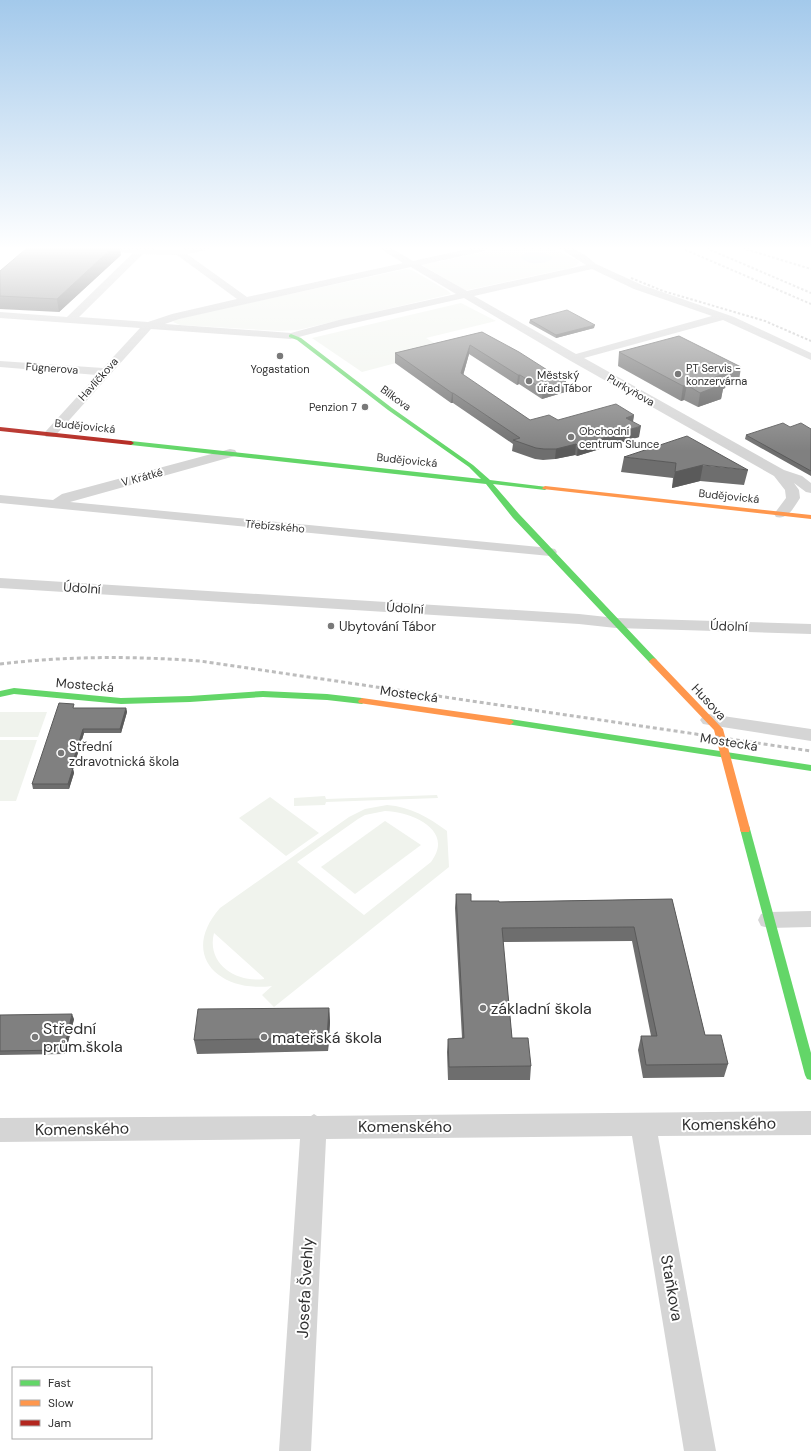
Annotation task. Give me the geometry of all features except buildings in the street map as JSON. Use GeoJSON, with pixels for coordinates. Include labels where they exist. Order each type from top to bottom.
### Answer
{"type":"FeatureCollection","features":[{"type":"Feature","properties":{"kind":"street"},"geometry":{"type":"LineString","coordinates":[[10,316],[291,336],[377,316]]}},
{"type":"Feature","properties":{"kind":"street"},"geometry":{"type":"LineString","coordinates":[[70,320],[74,316]]}},
{"type":"Feature","properties":{"kind":"street"},"geometry":{"type":"LineString","coordinates":[[148,326],[179,316]]}},
{"type":"Feature","properties":{"kind":"street","name":"Purkyňova"},"geometry":{"type":"LineString","coordinates":[[500,316],[779,473],[797,479],[811,489]]}},
{"type":"Feature","properties":{"kind":"street"},"geometry":{"type":"LineString","coordinates":[[718,316],[811,356]]}},
{"type":"Feature","properties":{"kind":"street"},"geometry":{"type":"LineString","coordinates":[[574,358],[722,317]]}},
{"type":"Feature","properties":{"kind":"street","name":"Havlíčkova"},"geometry":{"type":"LineString","coordinates":[[50,434],[104,372],[148,326]]}},
{"type":"Feature","properties":{"kind":"street","name":"Bílkova"},"geometry":{"type":"LineString","coordinates":[[291,336],[299,339],[390,409],[471,466],[487,481]]}},
{"type":"Feature","properties":{"kind":"street","name":"Fügnerova"},"geometry":{"type":"LineString","coordinates":[[0,364],[104,372]]}},
{"type":"Feature","properties":{"kind":"street","name":"Budějovická"},"geometry":{"type":"LineString","coordinates":[[0,429],[811,517]]}},
{"type":"Feature","properties":{"kind":"street","name":"V Krátké"},"geometry":{"type":"LineString","coordinates":[[55,505],[67,497],[230,453]]}},
{"type":"Feature","properties":{"kind":"street","name":"Purkyňova"},"geometry":{"type":"LineString","coordinates":[[779,473],[792,490],[793,498],[781,514]]}},
{"type":"Feature","properties":{"kind":"street","name":"Husova"},"geometry":{"type":"LineString","coordinates":[[487,481],[516,516],[718,729],[811,1075]]}},
{"type":"Feature","properties":{"kind":"street","name":"Třebízského"},"geometry":{"type":"LineString","coordinates":[[0,499],[550,552]]}},
{"type":"Feature","properties":{"kind":"street","name":"Údolní"},"geometry":{"type":"LineString","coordinates":[[0,583],[579,619],[616,623],[811,629]]}},
{"type":"Feature","properties":{"kind":"street","name":"Mostecká"},"geometry":{"type":"LineString","coordinates":[[0,694],[14,691],[121,701],[190,699],[263,694],[327,697],[404,706],[811,768]]}},
{"type":"Feature","properties":{"kind":"street"},"geometry":{"type":"LineString","coordinates":[[709,720],[811,735]]}},
{"type":"Feature","properties":{"kind":"street"},"geometry":{"type":"LineString","coordinates":[[769,920],[811,919]]}},
{"type":"Feature","properties":{"kind":"street","name":"Komenského"},"geometry":{"type":"LineString","coordinates":[[0,1130],[314,1126],[811,1123]]}},
{"type":"Feature","properties":{"kind":"street","name":"Staňkova"},"geometry":{"type":"LineString","coordinates":[[643,1125],[700,1451]]}},
{"type":"Feature","properties":{"kind":"street","name":"Josefa Švehly"},"geometry":{"type":"LineString","coordinates":[[295,1451],[314,1126]]}},
{"type":"Feature","properties":{"kind":"shaded area"},"geometry":{"type":"Polygon","coordinates":[[[191,316],[359,316],[298,330],[279,331],[180,325],[173,322],[176,319],[191,316]]]}},
{"type":"Feature","properties":{"kind":"shaded area"},"geometry":{"type":"Polygon","coordinates":[[[407,316],[486,316],[496,321],[426,338],[445,350],[362,372],[312,338],[407,316]]]}},
{"type":"Feature","properties":{"kind":"shaded area"},"geometry":{"type":"Polygon","coordinates":[[[0,712],[47,712],[38,737],[0,737],[0,712]]]}},
{"type":"Feature","properties":{"kind":"shaded area"},"geometry":{"type":"Polygon","coordinates":[[[0,740],[37,740],[16,801],[0,801],[0,740]]]}},
{"type":"Feature","properties":{"kind":"shaded area"},"geometry":{"type":"Polygon","coordinates":[[[437,795],[438,798],[326,802],[325,805],[294,806],[294,798],[325,796],[326,799],[437,795]]]}},
{"type":"Feature","properties":{"kind":"shaded area"},"geometry":{"type":"Polygon","coordinates":[[[270,797],[319,833],[286,856],[239,818],[270,797]]]}},
{"type":"Feature","properties":{"kind":"shaded area"},"geometry":{"type":"Polygon","coordinates":[[[387,805],[396,806],[412,810],[440,826],[447,831],[449,867],[274,1007],[262,995],[272,986],[253,987],[236,983],[221,977],[211,967],[204,955],[203,941],[208,925],[220,908],[349,817],[365,809],[387,805]],[[385,811],[365,815],[358,819],[297,862],[364,915],[431,862],[437,851],[438,841],[434,832],[427,825],[418,819],[407,815],[385,811]],[[214,933],[213,944],[215,954],[219,962],[226,969],[244,978],[264,979],[264,978],[214,933]]]}},
{"type":"Feature","properties":{"kind":"shaded area"},"geometry":{"type":"Polygon","coordinates":[[[385,821],[421,845],[355,894],[321,867],[385,821]]]}},
{"type":"Feature","properties":{"kind":"railway"},"geometry":{"type":"LineString","coordinates":[[747,316],[765,321],[811,341]]}},
{"type":"Feature","properties":{"kind":"railway"},"geometry":{"type":"LineString","coordinates":[[0,664],[75,658],[150,658],[200,661],[811,751]]}},
{"type":"Feature","properties":{"kind":"traffic: fast"},"geometry":{"type":"LineString","coordinates":[[291,336],[299,339],[390,409],[471,466],[487,481],[516,516],[653,661]]}},
{"type":"Feature","properties":{"kind":"traffic: fast"},"geometry":{"type":"LineString","coordinates":[[131,443],[545,488]]}},
{"type":"Feature","properties":{"kind":"traffic: fast"},"geometry":{"type":"LineString","coordinates":[[0,694],[14,691],[121,701],[190,699],[263,694],[327,697],[362,701]]}},
{"type":"Feature","properties":{"kind":"traffic: fast"},"geometry":{"type":"LineString","coordinates":[[510,722],[811,768]]}},
{"type":"Feature","properties":{"kind":"traffic: fast"},"geometry":{"type":"LineString","coordinates":[[745,829],[811,1075]]}},
{"type":"Feature","properties":{"kind":"traffic: slow"},"geometry":{"type":"LineString","coordinates":[[545,488],[811,517]]}},
{"type":"Feature","properties":{"kind":"traffic: slow"},"geometry":{"type":"LineString","coordinates":[[653,661],[718,729],[745,829]]}},
{"type":"Feature","properties":{"kind":"traffic: slow"},"geometry":{"type":"LineString","coordinates":[[362,701],[510,722]]}},
{"type":"Feature","properties":{"kind":"traffic: jam"},"geometry":{"type":"LineString","coordinates":[[0,429],[131,443]]}},
{"type":"Feature","properties":{"kind":"place","name":"Yogastation"},"geometry":{"type":"Point","coordinates":[280,356]}},
{"type":"Feature","properties":{"kind":"place","name":"PT Servis - konzervárna"},"geometry":{"type":"Point","coordinates":[678,374]}},
{"type":"Feature","properties":{"kind":"place","name":"Městský úřad Tábor"},"geometry":{"type":"Point","coordinates":[529,381]}},
{"type":"Feature","properties":{"kind":"place","name":"Penzion 7"},"geometry":{"type":"Point","coordinates":[365,407]}},
{"type":"Feature","properties":{"kind":"place","name":"Obchodní centrum Slunce"},"geometry":{"type":"Point","coordinates":[571,437]}},
{"type":"Feature","properties":{"kind":"place","name":"Ubytování Tábor"},"geometry":{"type":"Point","coordinates":[331,626]}},
{"type":"Feature","properties":{"kind":"place","name":"Střední zdravotnická škola"},"geometry":{"type":"Point","coordinates":[61,753]}},
{"type":"Feature","properties":{"kind":"place","name":"základní škola"},"geometry":{"type":"Point","coordinates":[483,1008]}},
{"type":"Feature","properties":{"kind":"place","name":"Střední prům.škola"},"geometry":{"type":"Point","coordinates":[35,1037]}},
{"type":"Feature","properties":{"kind":"place","name":"mateřská škola"},"geometry":{"type":"Point","coordinates":[264,1037]}}]}
